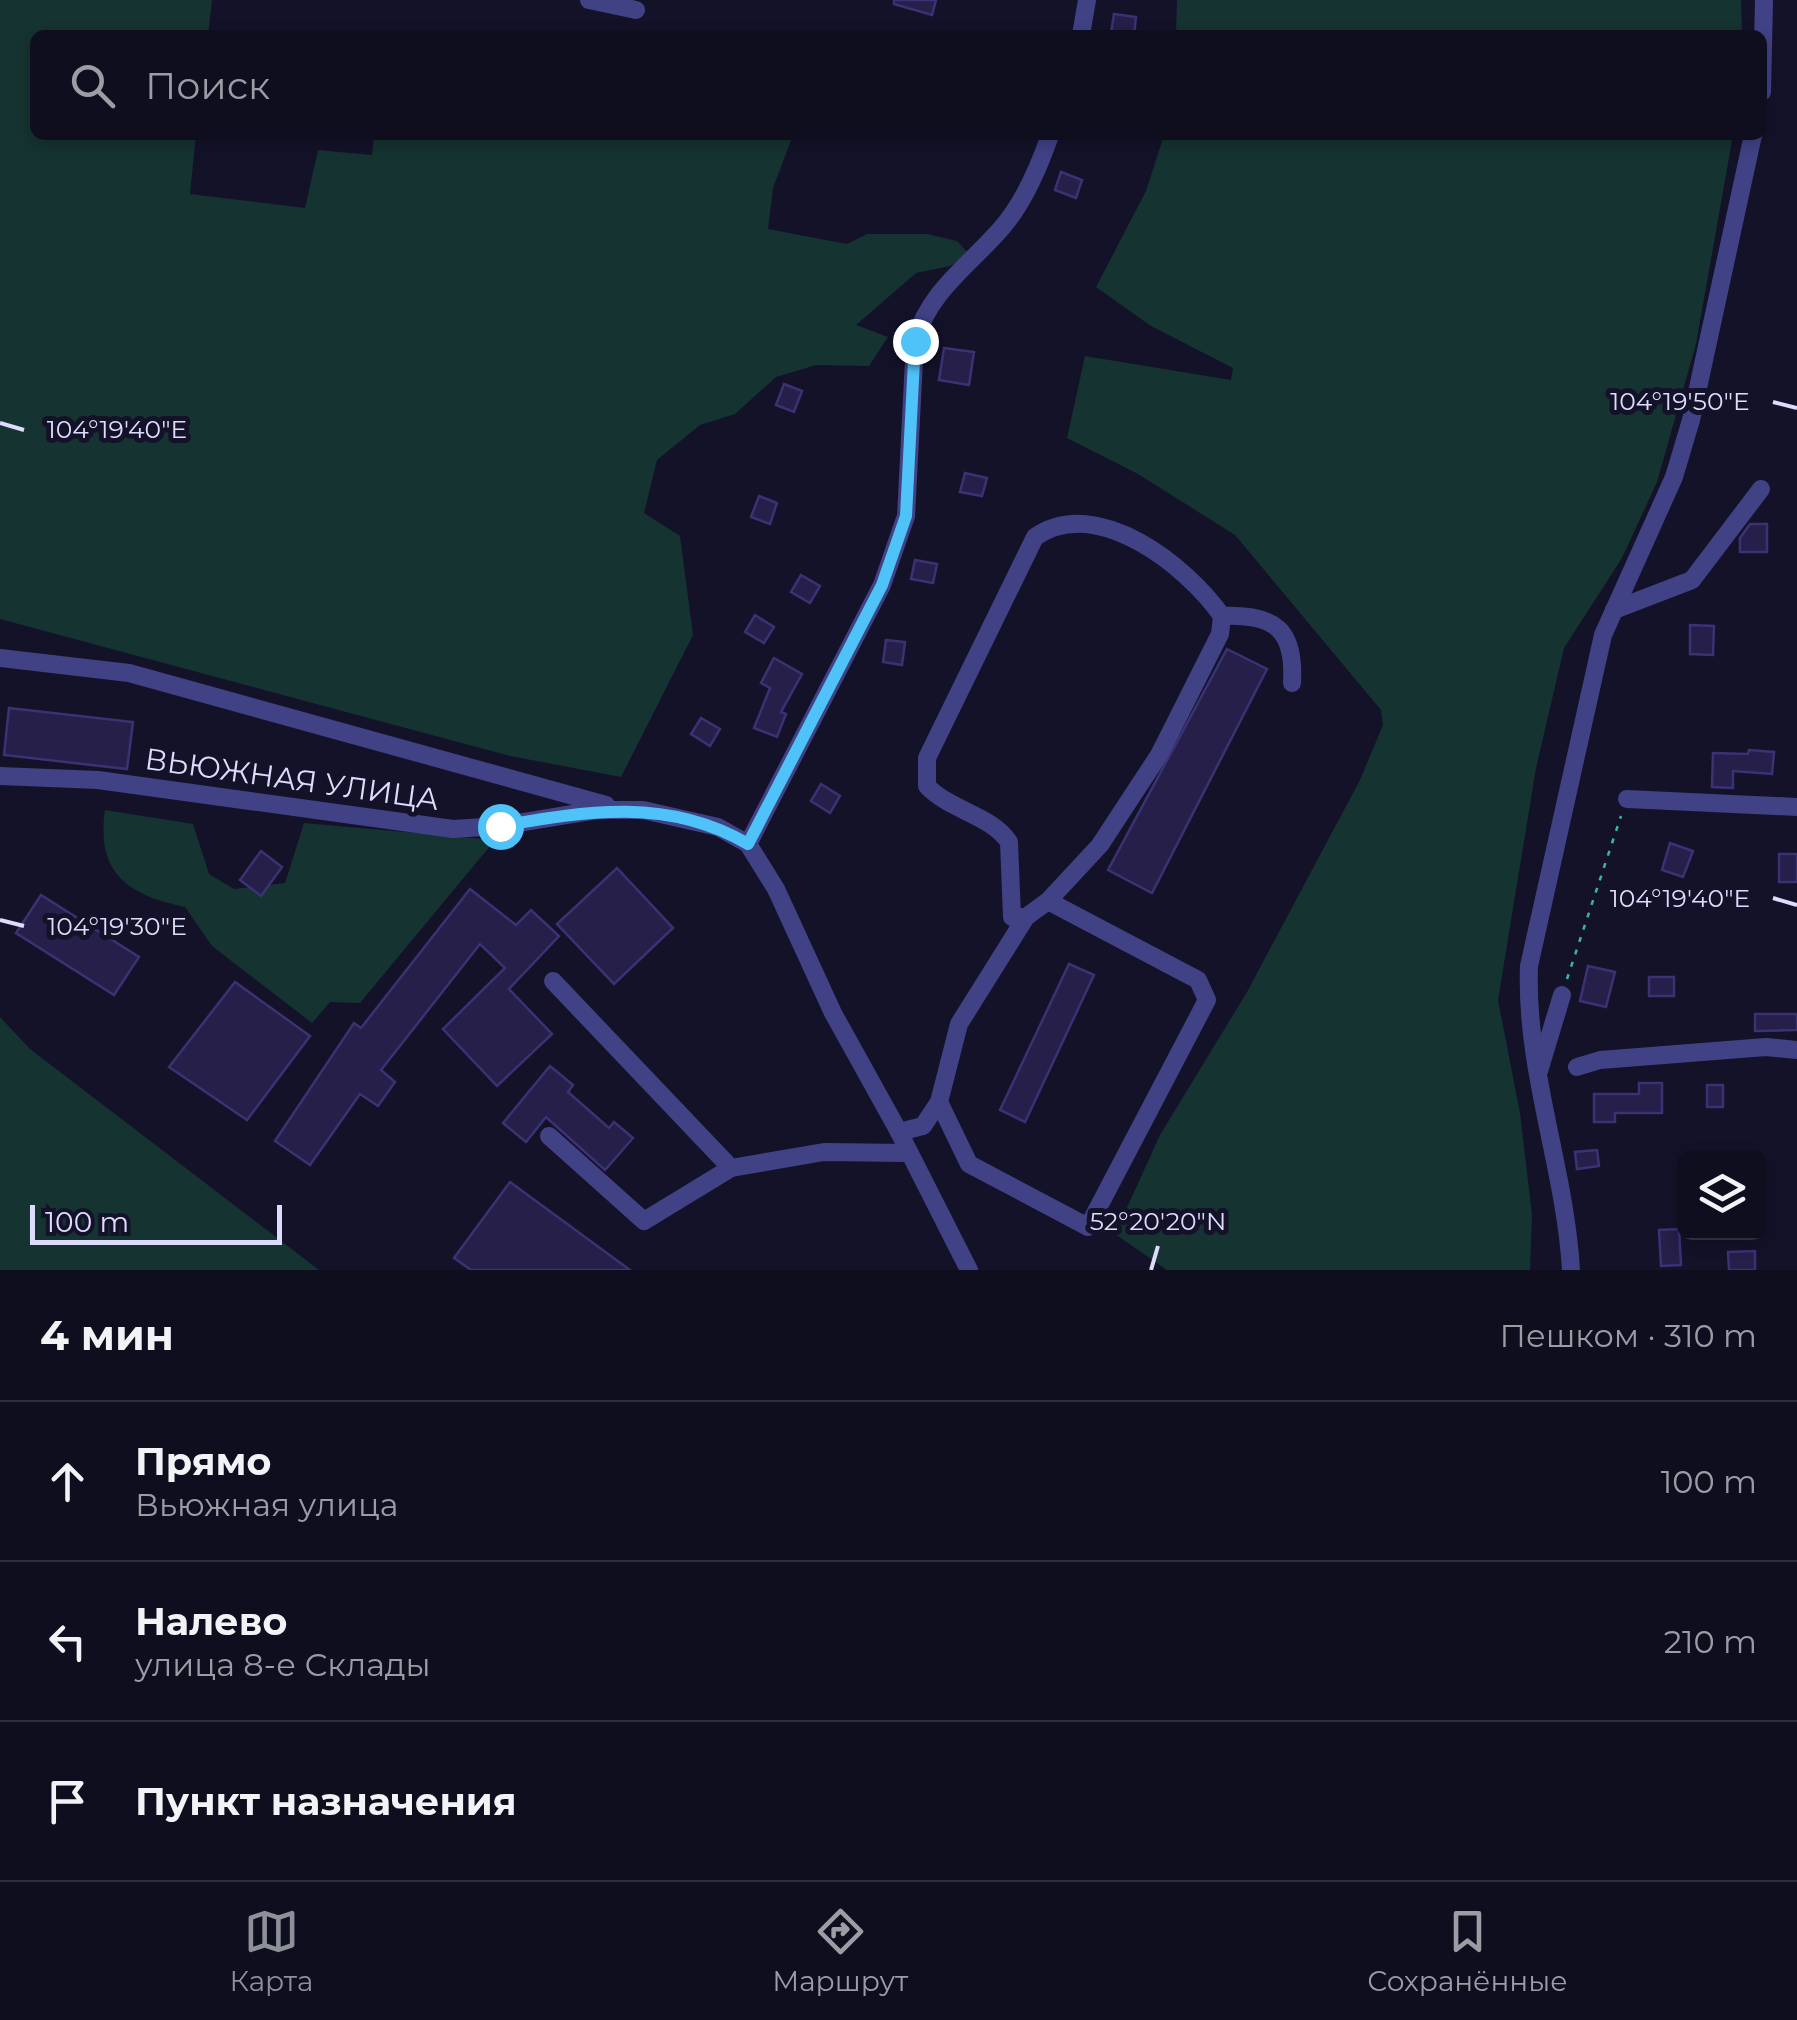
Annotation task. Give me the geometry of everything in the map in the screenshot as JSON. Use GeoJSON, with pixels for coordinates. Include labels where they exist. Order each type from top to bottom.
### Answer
{"type":"FeatureCollection","features":[{"type":"Feature","properties":{"kind":"street"},"geometry":{"type":"LineString","coordinates":[[589,0],[636,10]]}},
{"type":"Feature","properties":{"kind":"street"},"geometry":{"type":"LineString","coordinates":[[1081,30],[1087,0]]}},
{"type":"Feature","properties":{"kind":"street"},"geometry":{"type":"LineString","coordinates":[[1763,30],[1764,0]]}},
{"type":"Feature","properties":{"kind":"street"},"geometry":{"type":"LineString","coordinates":[[968,1270],[907,1153],[900,1132],[833,1014],[776,890],[748,844],[882,585],[906,516],[915,341],[923,314],[934,295],[1002,228],[1039,166],[1048,140]]}},
{"type":"Feature","properties":{"kind":"street"},"geometry":{"type":"LineString","coordinates":[[1571,1270],[1568,1223],[1536,1080],[1527,1011],[1528,966],[1603,636],[1674,478],[1692,420],[1753,140]]}},
{"type":"Feature","properties":{"kind":"street"},"geometry":{"type":"LineString","coordinates":[[1614,610],[1692,580],[1761,489]]}},
{"type":"Feature","properties":{"kind":"street"},"geometry":{"type":"LineString","coordinates":[[1026,917],[1012,918],[1009,842],[1004,834],[940,800],[927,786],[925,775],[926,758],[1034,537],[1048,528],[1072,525],[1114,531],[1166,560],[1200,587],[1222,616],[1264,620],[1284,631],[1294,651],[1292,684]]}},
{"type":"Feature","properties":{"kind":"street"},"geometry":{"type":"LineString","coordinates":[[900,1132],[923,1126],[939,1102],[958,1024],[1026,917],[1048,901],[1100,844],[1159,754],[1208,664],[1222,616]]}},
{"type":"Feature","properties":{"kind":"street"},"geometry":{"type":"LineString","coordinates":[[0,658],[129,673],[626,810]]}},
{"type":"Feature","properties":{"kind":"street","name":"ВЬЮЖНАЯ УЛИЦА"},"geometry":{"type":"LineString","coordinates":[[0,776],[98,780],[453,828],[500,826],[597,810],[626,810],[690,818],[718,826],[748,844]]}},
{"type":"Feature","properties":{"kind":"street"},"geometry":{"type":"LineString","coordinates":[[1627,799],[1797,807]]}},
{"type":"Feature","properties":{"kind":"street"},"geometry":{"type":"LineString","coordinates":[[939,1102],[968,1164],[1088,1227],[1207,1000],[1198,980],[1048,901]]}},
{"type":"Feature","properties":{"kind":"street"},"geometry":{"type":"LineString","coordinates":[[554,981],[730,1168]]}},
{"type":"Feature","properties":{"kind":"street"},"geometry":{"type":"LineString","coordinates":[[1536,1080],[1562,995]]}},
{"type":"Feature","properties":{"kind":"street"},"geometry":{"type":"LineString","coordinates":[[1576,1067],[1600,1060],[1748,1048],[1797,1050]]}},
{"type":"Feature","properties":{"kind":"street"},"geometry":{"type":"LineString","coordinates":[[549,1136],[644,1221],[730,1168],[824,1152],[907,1153]]}},
{"type":"Feature","properties":{"kind":"path"},"geometry":{"type":"LineString","coordinates":[[1562,995],[1627,799]]}},
{"type":"Feature","properties":{"kind":"green space"},"geometry":{"type":"Polygon","coordinates":[[[0,0],[212,0],[209,30],[30,30],[30,140],[195,140],[190,194],[305,208],[318,150],[372,155],[374,140],[791,140],[773,188],[768,229],[847,244],[867,234],[927,234],[957,241],[970,255],[950,266],[916,273],[856,325],[888,337],[869,366],[816,365],[776,377],[735,414],[700,425],[657,460],[644,513],[680,536],[693,635],[621,777],[510,756],[0,619],[0,0]]]}},
{"type":"Feature","properties":{"kind":"green space"},"geometry":{"type":"Polygon","coordinates":[[[1177,0],[1741,0],[1742,30],[1176,30],[1177,0]]]}},
{"type":"Feature","properties":{"kind":"green space"},"geometry":{"type":"Polygon","coordinates":[[[1162,140],[1732,140],[1696,344],[1657,482],[1622,558],[1564,648],[1536,768],[1498,1000],[1520,1113],[1532,1215],[1530,1270],[1167,1270],[1115,1234],[1160,1135],[1247,992],[1360,780],[1383,725],[1381,710],[1235,535],[1138,474],[1067,438],[1085,356],[1231,380],[1233,368],[1151,326],[1096,287],[1146,191],[1162,140]]]}},
{"type":"Feature","properties":{"kind":"green space"},"geometry":{"type":"Polygon","coordinates":[[[105,810],[193,824],[209,874],[234,889],[285,883],[304,823],[495,840],[360,1003],[330,1002],[312,1023],[212,946],[185,907],[147,896],[120,878],[106,850],[105,810]]]}},
{"type":"Feature","properties":{"kind":"green space"},"geometry":{"type":"Polygon","coordinates":[[[0,1017],[30,1049],[319,1270],[0,1270],[0,1017]]]}},
{"type":"Feature","properties":{"kind":"building"},"geometry":{"type":"Polygon","coordinates":[[[894,0],[936,0],[932,15],[894,4],[894,0]]]}},
{"type":"Feature","properties":{"kind":"building"},"geometry":{"type":"Polygon","coordinates":[[[1114,14],[1136,17],[1135,30],[1111,30],[1114,14]]]}},
{"type":"Feature","properties":{"kind":"building"},"geometry":{"type":"Polygon","coordinates":[[[1061,172],[1082,180],[1076,198],[1055,190],[1061,172]]]}},
{"type":"Feature","properties":{"kind":"building"},"geometry":{"type":"Polygon","coordinates":[[[944,348],[974,352],[969,385],[939,380],[944,348]]]}},
{"type":"Feature","properties":{"kind":"building"},"geometry":{"type":"Polygon","coordinates":[[[784,384],[802,391],[794,412],[776,405],[784,384]]]}},
{"type":"Feature","properties":{"kind":"building"},"geometry":{"type":"Polygon","coordinates":[[[965,473],[987,478],[982,496],[960,492],[965,473]]]}},
{"type":"Feature","properties":{"kind":"building"},"geometry":{"type":"Polygon","coordinates":[[[759,496],[777,503],[770,524],[751,517],[759,496]]]}},
{"type":"Feature","properties":{"kind":"building"},"geometry":{"type":"Polygon","coordinates":[[[1750,524],[1767,524],[1767,552],[1740,552],[1740,538],[1750,524]]]}},
{"type":"Feature","properties":{"kind":"building"},"geometry":{"type":"Polygon","coordinates":[[[915,560],[937,564],[933,583],[911,579],[915,560]]]}},
{"type":"Feature","properties":{"kind":"building"},"geometry":{"type":"Polygon","coordinates":[[[801,575],[820,586],[810,603],[791,592],[801,575]]]}},
{"type":"Feature","properties":{"kind":"building"},"geometry":{"type":"Polygon","coordinates":[[[755,615],[774,627],[764,643],[745,632],[755,615]]]}},
{"type":"Feature","properties":{"kind":"building"},"geometry":{"type":"Polygon","coordinates":[[[1690,625],[1714,626],[1713,655],[1690,654],[1690,625]]]}},
{"type":"Feature","properties":{"kind":"building"},"geometry":{"type":"Polygon","coordinates":[[[886,640],[905,642],[902,665],[883,662],[886,640]]]}},
{"type":"Feature","properties":{"kind":"building"},"geometry":{"type":"Polygon","coordinates":[[[1227,649],[1267,669],[1152,893],[1108,870],[1227,649]]]}},
{"type":"Feature","properties":{"kind":"building"},"geometry":{"type":"Polygon","coordinates":[[[774,658],[802,674],[781,712],[786,714],[777,737],[754,728],[770,688],[761,683],[774,658]]]}},
{"type":"Feature","properties":{"kind":"building"},"geometry":{"type":"Polygon","coordinates":[[[9,708],[133,722],[127,769],[4,755],[9,708]]]}},
{"type":"Feature","properties":{"kind":"building"},"geometry":{"type":"Polygon","coordinates":[[[701,718],[720,729],[710,746],[691,734],[701,718]]]}},
{"type":"Feature","properties":{"kind":"building"},"geometry":{"type":"Polygon","coordinates":[[[1749,750],[1774,752],[1772,774],[1733,771],[1733,788],[1712,787],[1713,753],[1748,754],[1749,750]]]}},
{"type":"Feature","properties":{"kind":"building"},"geometry":{"type":"Polygon","coordinates":[[[821,784],[840,796],[830,813],[811,801],[821,784]]]}},
{"type":"Feature","properties":{"kind":"building"},"geometry":{"type":"Polygon","coordinates":[[[1670,843],[1693,851],[1683,877],[1662,870],[1670,843]]]}},
{"type":"Feature","properties":{"kind":"building"},"geometry":{"type":"Polygon","coordinates":[[[261,851],[282,867],[261,896],[240,880],[261,851]]]}},
{"type":"Feature","properties":{"kind":"building"},"geometry":{"type":"Polygon","coordinates":[[[1779,854],[1797,854],[1797,882],[1779,882],[1779,854]]]}},
{"type":"Feature","properties":{"kind":"building"},"geometry":{"type":"Polygon","coordinates":[[[617,868],[673,928],[614,984],[557,924],[617,868]]]}},
{"type":"Feature","properties":{"kind":"building"},"geometry":{"type":"Polygon","coordinates":[[[470,889],[516,925],[531,910],[559,936],[509,989],[552,1034],[497,1086],[443,1029],[505,968],[480,944],[381,1070],[395,1082],[378,1106],[360,1094],[310,1165],[275,1141],[354,1023],[361,1028],[470,889]]]}},
{"type":"Feature","properties":{"kind":"building"},"geometry":{"type":"Polygon","coordinates":[[[41,895],[139,957],[114,995],[16,933],[41,895]]]}},
{"type":"Feature","properties":{"kind":"building"},"geometry":{"type":"Polygon","coordinates":[[[1069,964],[1094,975],[1025,1122],[1000,1110],[1069,964]]]}},
{"type":"Feature","properties":{"kind":"building"},"geometry":{"type":"Polygon","coordinates":[[[1588,966],[1615,972],[1606,1007],[1580,1001],[1588,966]]]}},
{"type":"Feature","properties":{"kind":"building"},"geometry":{"type":"Polygon","coordinates":[[[1649,977],[1674,977],[1674,996],[1649,996],[1649,977]]]}},
{"type":"Feature","properties":{"kind":"building"},"geometry":{"type":"Polygon","coordinates":[[[235,982],[310,1036],[247,1120],[169,1067],[235,982]]]}},
{"type":"Feature","properties":{"kind":"building"},"geometry":{"type":"Polygon","coordinates":[[[1755,1014],[1797,1014],[1797,1030],[1755,1031],[1755,1014]]]}},
{"type":"Feature","properties":{"kind":"building"},"geometry":{"type":"Polygon","coordinates":[[[550,1066],[573,1085],[568,1092],[609,1128],[614,1122],[633,1138],[605,1170],[546,1117],[526,1142],[503,1123],[550,1066]]]}},
{"type":"Feature","properties":{"kind":"building"},"geometry":{"type":"Polygon","coordinates":[[[1639,1083],[1662,1083],[1662,1113],[1615,1113],[1615,1122],[1594,1122],[1594,1094],[1639,1094],[1639,1083]]]}},
{"type":"Feature","properties":{"kind":"building"},"geometry":{"type":"Polygon","coordinates":[[[1707,1085],[1723,1085],[1723,1107],[1707,1107],[1707,1085]]]}},
{"type":"Feature","properties":{"kind":"building"},"geometry":{"type":"Polygon","coordinates":[[[1597,1150],[1599,1166],[1577,1169],[1575,1152],[1597,1150]]]}},
{"type":"Feature","properties":{"kind":"building"},"geometry":{"type":"Polygon","coordinates":[[[510,1182],[630,1270],[471,1270],[454,1258],[510,1182]]]}},
{"type":"Feature","properties":{"kind":"building"},"geometry":{"type":"Polygon","coordinates":[[[1677,1229],[1681,1265],[1661,1266],[1659,1230],[1677,1229]]]}},
{"type":"Feature","properties":{"kind":"building"},"geometry":{"type":"Polygon","coordinates":[[[1755,1251],[1755,1270],[1729,1270],[1728,1252],[1755,1251]]]}},
{"type":"Feature","properties":{"kind":"route"},"geometry":{"type":"LineString","coordinates":[[500,826],[597,810],[643,810],[718,826],[748,844],[882,585],[906,516],[915,341]]}}]}
